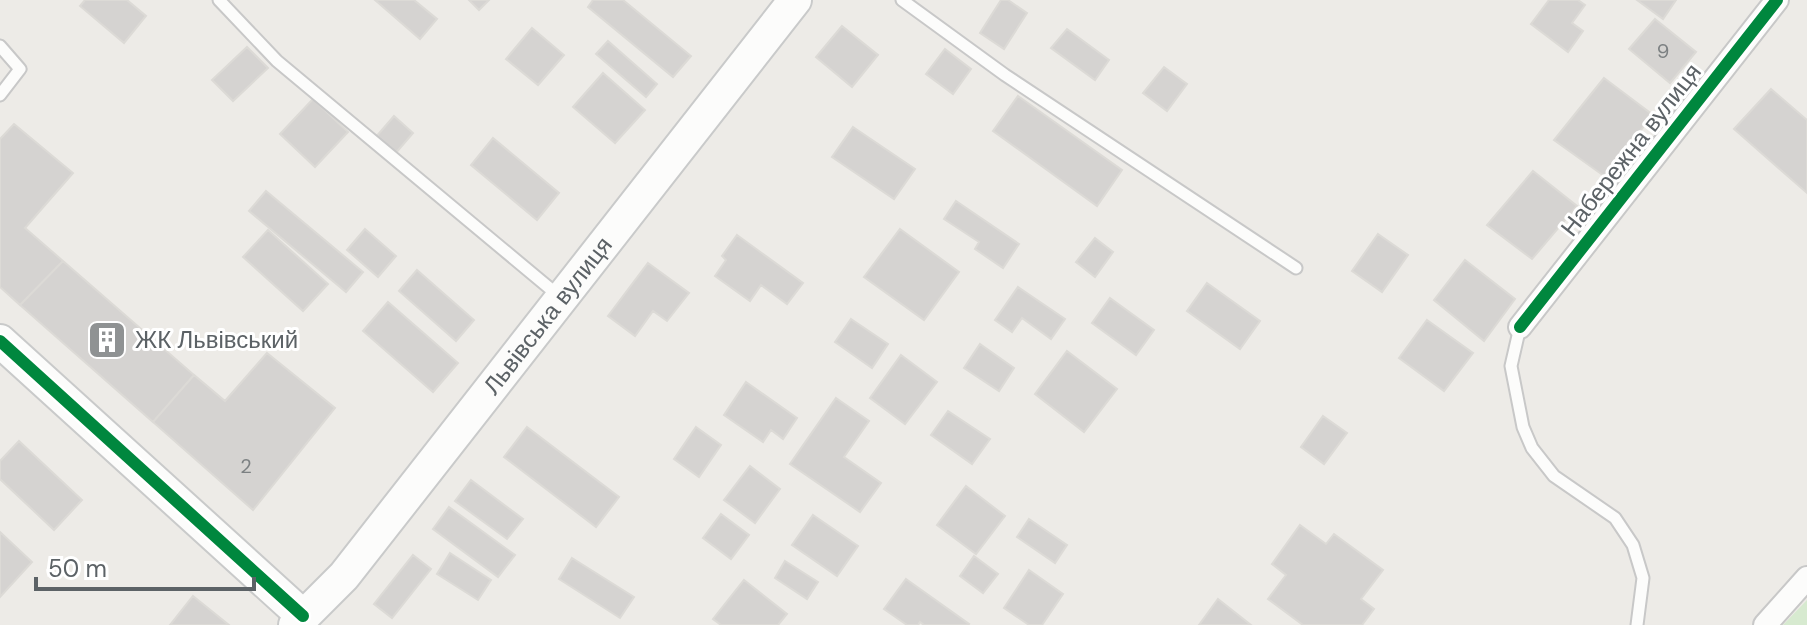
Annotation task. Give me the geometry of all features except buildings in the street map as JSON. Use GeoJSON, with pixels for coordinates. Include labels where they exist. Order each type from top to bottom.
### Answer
{"type":"FeatureCollection","features":[{"type":"Feature","properties":{"kind":"main road","name":"Львівська вулиця"},"geometry":{"type":"LineString","coordinates":[[299,620],[344,576],[795,0]]}},
{"type":"Feature","properties":{"kind":"main road"},"geometry":{"type":"LineString","coordinates":[[0,341],[299,620]]}},
{"type":"Feature","properties":{"kind":"street","name":"Набережна вулиця"},"geometry":{"type":"LineString","coordinates":[[1520,327],[1777,0]]}},
{"type":"Feature","properties":{"kind":"street"},"geometry":{"type":"LineString","coordinates":[[1765,625],[1807,578]]}},
{"type":"Feature","properties":{"kind":"lane"},"geometry":{"type":"LineString","coordinates":[[219,0],[277,61],[561,297]]}},
{"type":"Feature","properties":{"kind":"lane"},"geometry":{"type":"LineString","coordinates":[[902,0],[1005,75],[1296,268]]}},
{"type":"Feature","properties":{"kind":"lane"},"geometry":{"type":"LineString","coordinates":[[0,46],[20,69],[0,95]]}},
{"type":"Feature","properties":{"kind":"lane"},"geometry":{"type":"LineString","coordinates":[[1520,327],[1511,366],[1523,427],[1532,448],[1554,476],[1615,518],[1633,545],[1643,578],[1637,625]]}},
{"type":"Feature","properties":{"kind":"green space"},"geometry":{"type":"Polygon","coordinates":[[[1807,600],[1807,625],[1783,625],[1807,600]]]}},
{"type":"Feature","properties":{"kind":"cycle path"},"geometry":{"type":"LineString","coordinates":[[1520,327],[1777,0]]}},
{"type":"Feature","properties":{"kind":"cycle path"},"geometry":{"type":"LineString","coordinates":[[0,341],[303,616]]}},
{"type":"Feature","properties":{"kind":"place","name":"ЖК Львівський"},"geometry":{"type":"Point","coordinates":[107,340]}}]}
